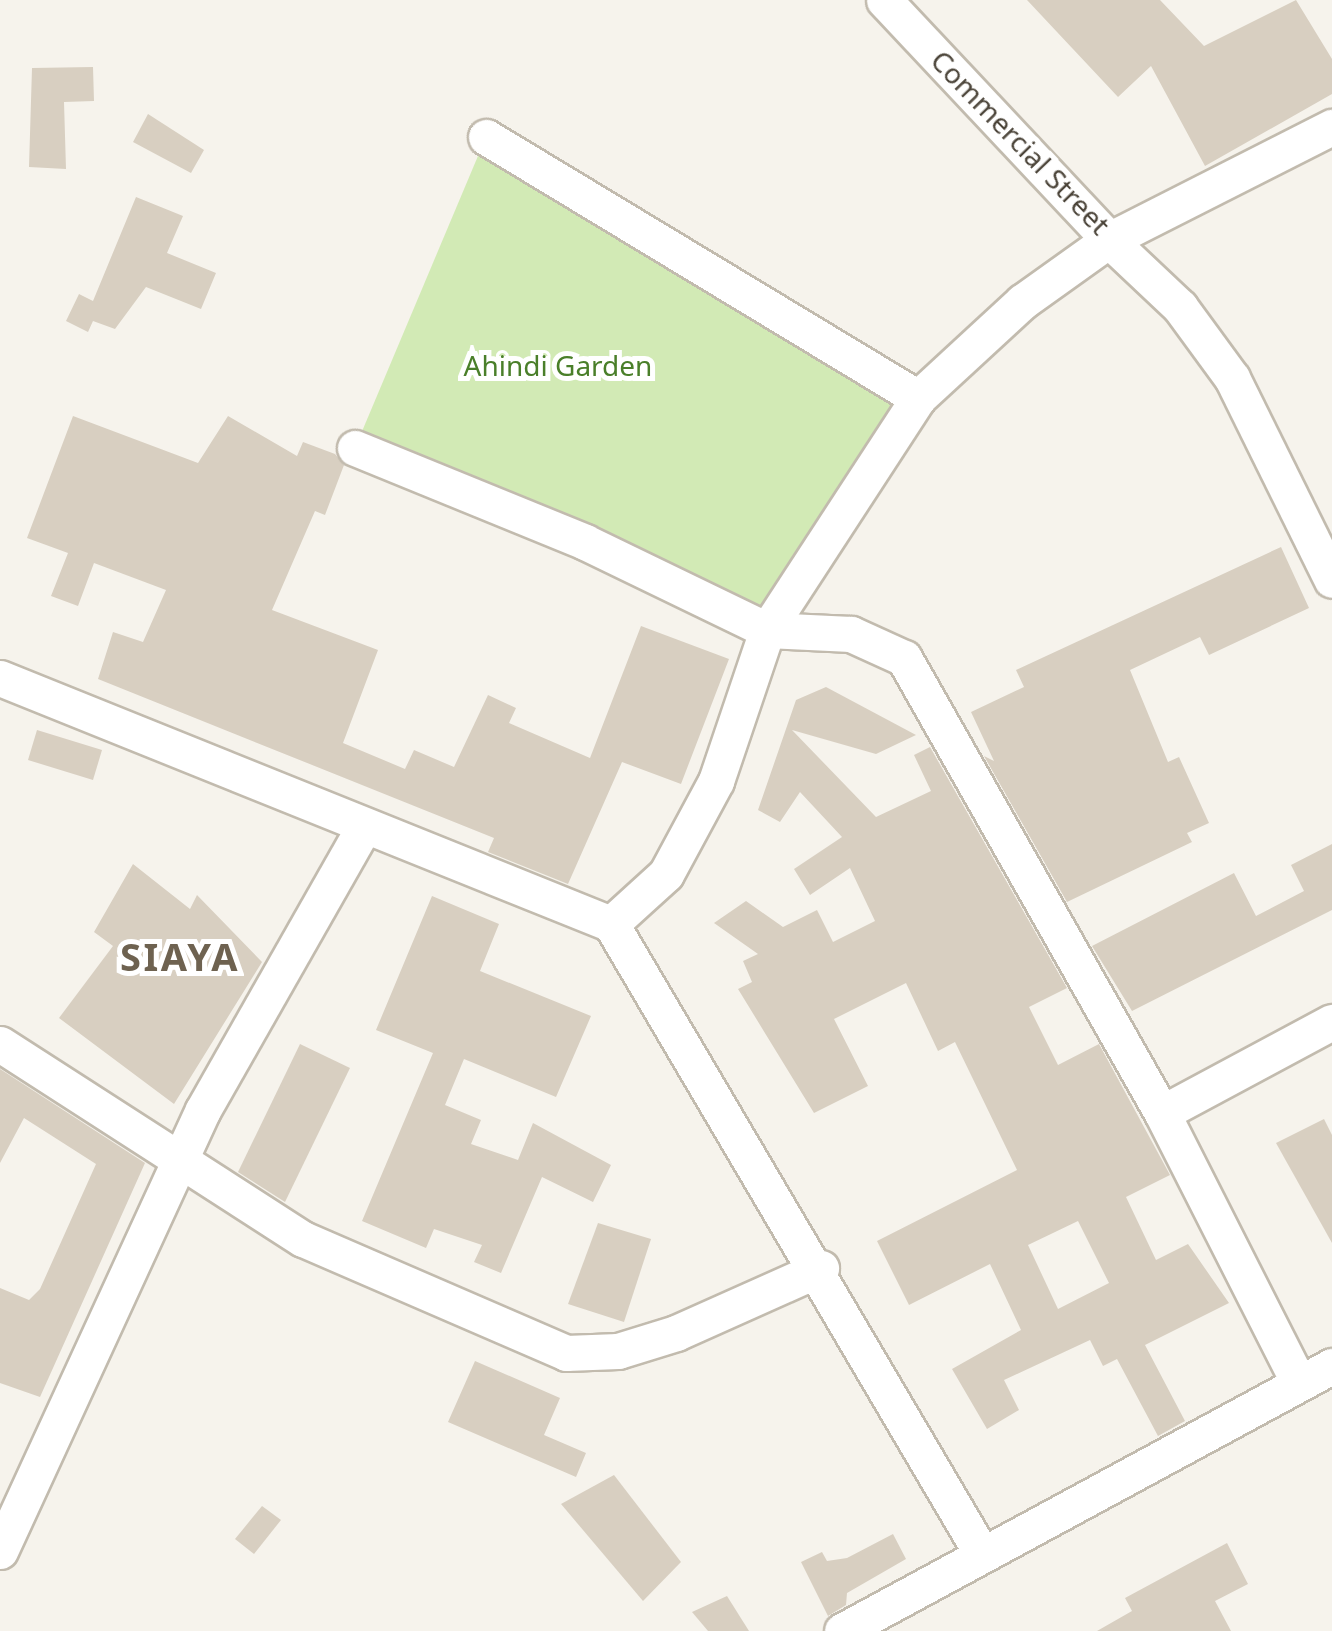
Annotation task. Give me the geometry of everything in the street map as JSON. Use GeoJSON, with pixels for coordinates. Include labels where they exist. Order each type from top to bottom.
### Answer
{"type":"FeatureCollection","features":[{"type":"Feature","properties":{"kind":"street","name":"Commercial Street"},"geometry":{"type":"LineString","coordinates":[[884,0],[1109,240],[1332,127]]}},
{"type":"Feature","properties":{"kind":"street"},"geometry":{"type":"LineString","coordinates":[[486,136],[918,398]]}},
{"type":"Feature","properties":{"kind":"street"},"geometry":{"type":"LineString","coordinates":[[612,924],[666,874],[716,781],[767,630],[918,398],[1008,313],[1109,240],[1180,307],[1232,378],[1332,580]]}},
{"type":"Feature","properties":{"kind":"street"},"geometry":{"type":"LineString","coordinates":[[354,448],[586,542],[767,630],[851,634],[904,658],[1162,1112],[1300,1383]]}},
{"type":"Feature","properties":{"kind":"street"},"geometry":{"type":"LineString","coordinates":[[0,678],[363,828],[612,924],[822,1268],[982,1554]]}},
{"type":"Feature","properties":{"kind":"street"},"geometry":{"type":"LineString","coordinates":[[1,1543],[178,1163],[363,828]]}},
{"type":"Feature","properties":{"kind":"street"},"geometry":{"type":"LineString","coordinates":[[1162,1112],[1332,1022]]}},
{"type":"Feature","properties":{"kind":"street"},"geometry":{"type":"LineString","coordinates":[[0,1044],[178,1163],[303,1239],[566,1353],[618,1351],[676,1333],[822,1268]]}},
{"type":"Feature","properties":{"kind":"street"},"geometry":{"type":"LineString","coordinates":[[842,1631],[1332,1366]]}},
{"type":"Feature","properties":{"kind":"green space","name":"Ahindi Garden"},"geometry":{"type":"Polygon","coordinates":[[[486,137],[901,388],[767,630],[355,448],[486,137]]]}},
{"type":"Feature","properties":{"kind":"building"},"geometry":{"type":"Polygon","coordinates":[[[1027,0],[1160,0],[1204,46],[1296,0],[1332,59],[1332,94],[1205,166],[1151,66],[1118,97],[1027,0]]]}},
{"type":"Feature","properties":{"kind":"building"},"geometry":{"type":"Polygon","coordinates":[[[93,67],[94,101],[64,102],[66,169],[29,167],[32,68],[93,67]]]}},
{"type":"Feature","properties":{"kind":"building"},"geometry":{"type":"Polygon","coordinates":[[[148,114],[204,150],[191,173],[133,142],[148,114]]]}},
{"type":"Feature","properties":{"kind":"building"},"geometry":{"type":"Polygon","coordinates":[[[136,197],[183,216],[167,253],[216,273],[201,309],[146,287],[115,329],[93,321],[88,332],[66,321],[79,294],[93,301],[136,197]]]}},
{"type":"Feature","properties":{"kind":"building"},"geometry":{"type":"Polygon","coordinates":[[[73,416],[198,463],[228,416],[297,456],[303,442],[335,454],[344,465],[325,515],[315,511],[272,610],[378,650],[343,743],[405,769],[414,750],[454,767],[488,695],[516,708],[509,723],[590,758],[641,626],[729,659],[681,784],[622,762],[568,884],[488,852],[494,838],[98,679],[113,632],[143,642],[166,590],[94,563],[78,606],[51,596],[68,553],[27,538],[73,416]]]}},
{"type":"Feature","properties":{"kind":"building"},"geometry":{"type":"Polygon","coordinates":[[[1281,547],[1309,608],[1209,655],[1200,637],[1130,670],[1168,762],[1179,757],[1209,823],[1187,833],[1192,842],[1067,902],[984,756],[994,761],[971,712],[1024,687],[1016,670],[1281,547]]]}},
{"type":"Feature","properties":{"kind":"building"},"geometry":{"type":"Polygon","coordinates":[[[826,687],[916,735],[876,754],[792,730],[876,817],[931,791],[914,755],[930,747],[1067,988],[1029,1007],[1058,1065],[1099,1044],[1170,1175],[1126,1197],[1156,1260],[1188,1244],[1229,1303],[1145,1345],[1185,1421],[1158,1436],[1117,1359],[1103,1366],[1090,1340],[1004,1380],[1019,1410],[987,1429],[952,1369],[1021,1330],[990,1264],[909,1305],[877,1241],[1017,1170],[955,1042],[938,1051],[906,983],[834,1019],[868,1086],[814,1113],[738,989],[752,982],[743,961],[758,954],[714,923],[746,901],[783,927],[817,910],[833,942],[875,921],[850,868],[810,895],[794,869],[842,837],[800,792],[780,822],[758,810],[796,700],[826,687]],[[1078,1221],[1028,1245],[1058,1309],[1109,1283],[1078,1221]]]}},
{"type":"Feature","properties":{"kind":"building"},"geometry":{"type":"Polygon","coordinates":[[[37,730],[102,750],[93,780],[28,760],[37,730]]]}},
{"type":"Feature","properties":{"kind":"building"},"geometry":{"type":"Polygon","coordinates":[[[1332,844],[1332,910],[1132,1011],[1092,946],[1234,873],[1256,916],[1304,891],[1291,865],[1332,844]]]}},
{"type":"Feature","properties":{"kind":"building"},"geometry":{"type":"Polygon","coordinates":[[[133,864],[190,909],[197,895],[262,962],[174,1104],[59,1018],[113,946],[94,932],[133,864]]]}},
{"type":"Feature","properties":{"kind":"building"},"geometry":{"type":"Polygon","coordinates":[[[432,896],[499,924],[480,971],[591,1016],[556,1097],[464,1059],[445,1105],[481,1120],[471,1144],[518,1160],[533,1123],[611,1165],[593,1202],[542,1177],[501,1273],[474,1262],[482,1245],[434,1229],[426,1248],[362,1221],[433,1053],[376,1030],[432,896]]]}},
{"type":"Feature","properties":{"kind":"building"},"geometry":{"type":"Polygon","coordinates":[[[300,1044],[350,1068],[285,1202],[238,1172],[300,1044]]]}},
{"type":"Feature","properties":{"kind":"building"},"geometry":{"type":"Polygon","coordinates":[[[0,1069],[145,1163],[40,1397],[0,1383],[0,1288],[29,1300],[40,1289],[96,1164],[24,1118],[0,1163],[0,1069]]]}},
{"type":"Feature","properties":{"kind":"building"},"geometry":{"type":"Polygon","coordinates":[[[1324,1119],[1332,1135],[1332,1243],[1276,1143],[1324,1119]]]}},
{"type":"Feature","properties":{"kind":"building"},"geometry":{"type":"Polygon","coordinates":[[[598,1223],[651,1239],[624,1322],[568,1304],[598,1223]]]}},
{"type":"Feature","properties":{"kind":"building"},"geometry":{"type":"Polygon","coordinates":[[[475,1361],[560,1398],[544,1435],[586,1453],[576,1477],[448,1422],[475,1361]]]}},
{"type":"Feature","properties":{"kind":"building"},"geometry":{"type":"Polygon","coordinates":[[[614,1475],[681,1562],[643,1601],[561,1504],[614,1475]]]}},
{"type":"Feature","properties":{"kind":"building"},"geometry":{"type":"Polygon","coordinates":[[[262,1506],[281,1520],[254,1554],[235,1539],[262,1506]]]}},
{"type":"Feature","properties":{"kind":"building"},"geometry":{"type":"Polygon","coordinates":[[[893,1534],[906,1559],[847,1593],[846,1605],[828,1616],[801,1562],[822,1552],[827,1561],[847,1558],[893,1534]]]}},
{"type":"Feature","properties":{"kind":"building"},"geometry":{"type":"Polygon","coordinates":[[[1227,1543],[1248,1584],[1215,1601],[1231,1631],[1097,1631],[1132,1611],[1125,1598],[1227,1543]]]}},
{"type":"Feature","properties":{"kind":"building"},"geometry":{"type":"Polygon","coordinates":[[[727,1596],[749,1631],[708,1631],[692,1612],[727,1596]]]}},
{"type":"Feature","properties":{"kind":"district","name":"SIAYA"},"geometry":{"type":"Point","coordinates":[180,957]}}]}
